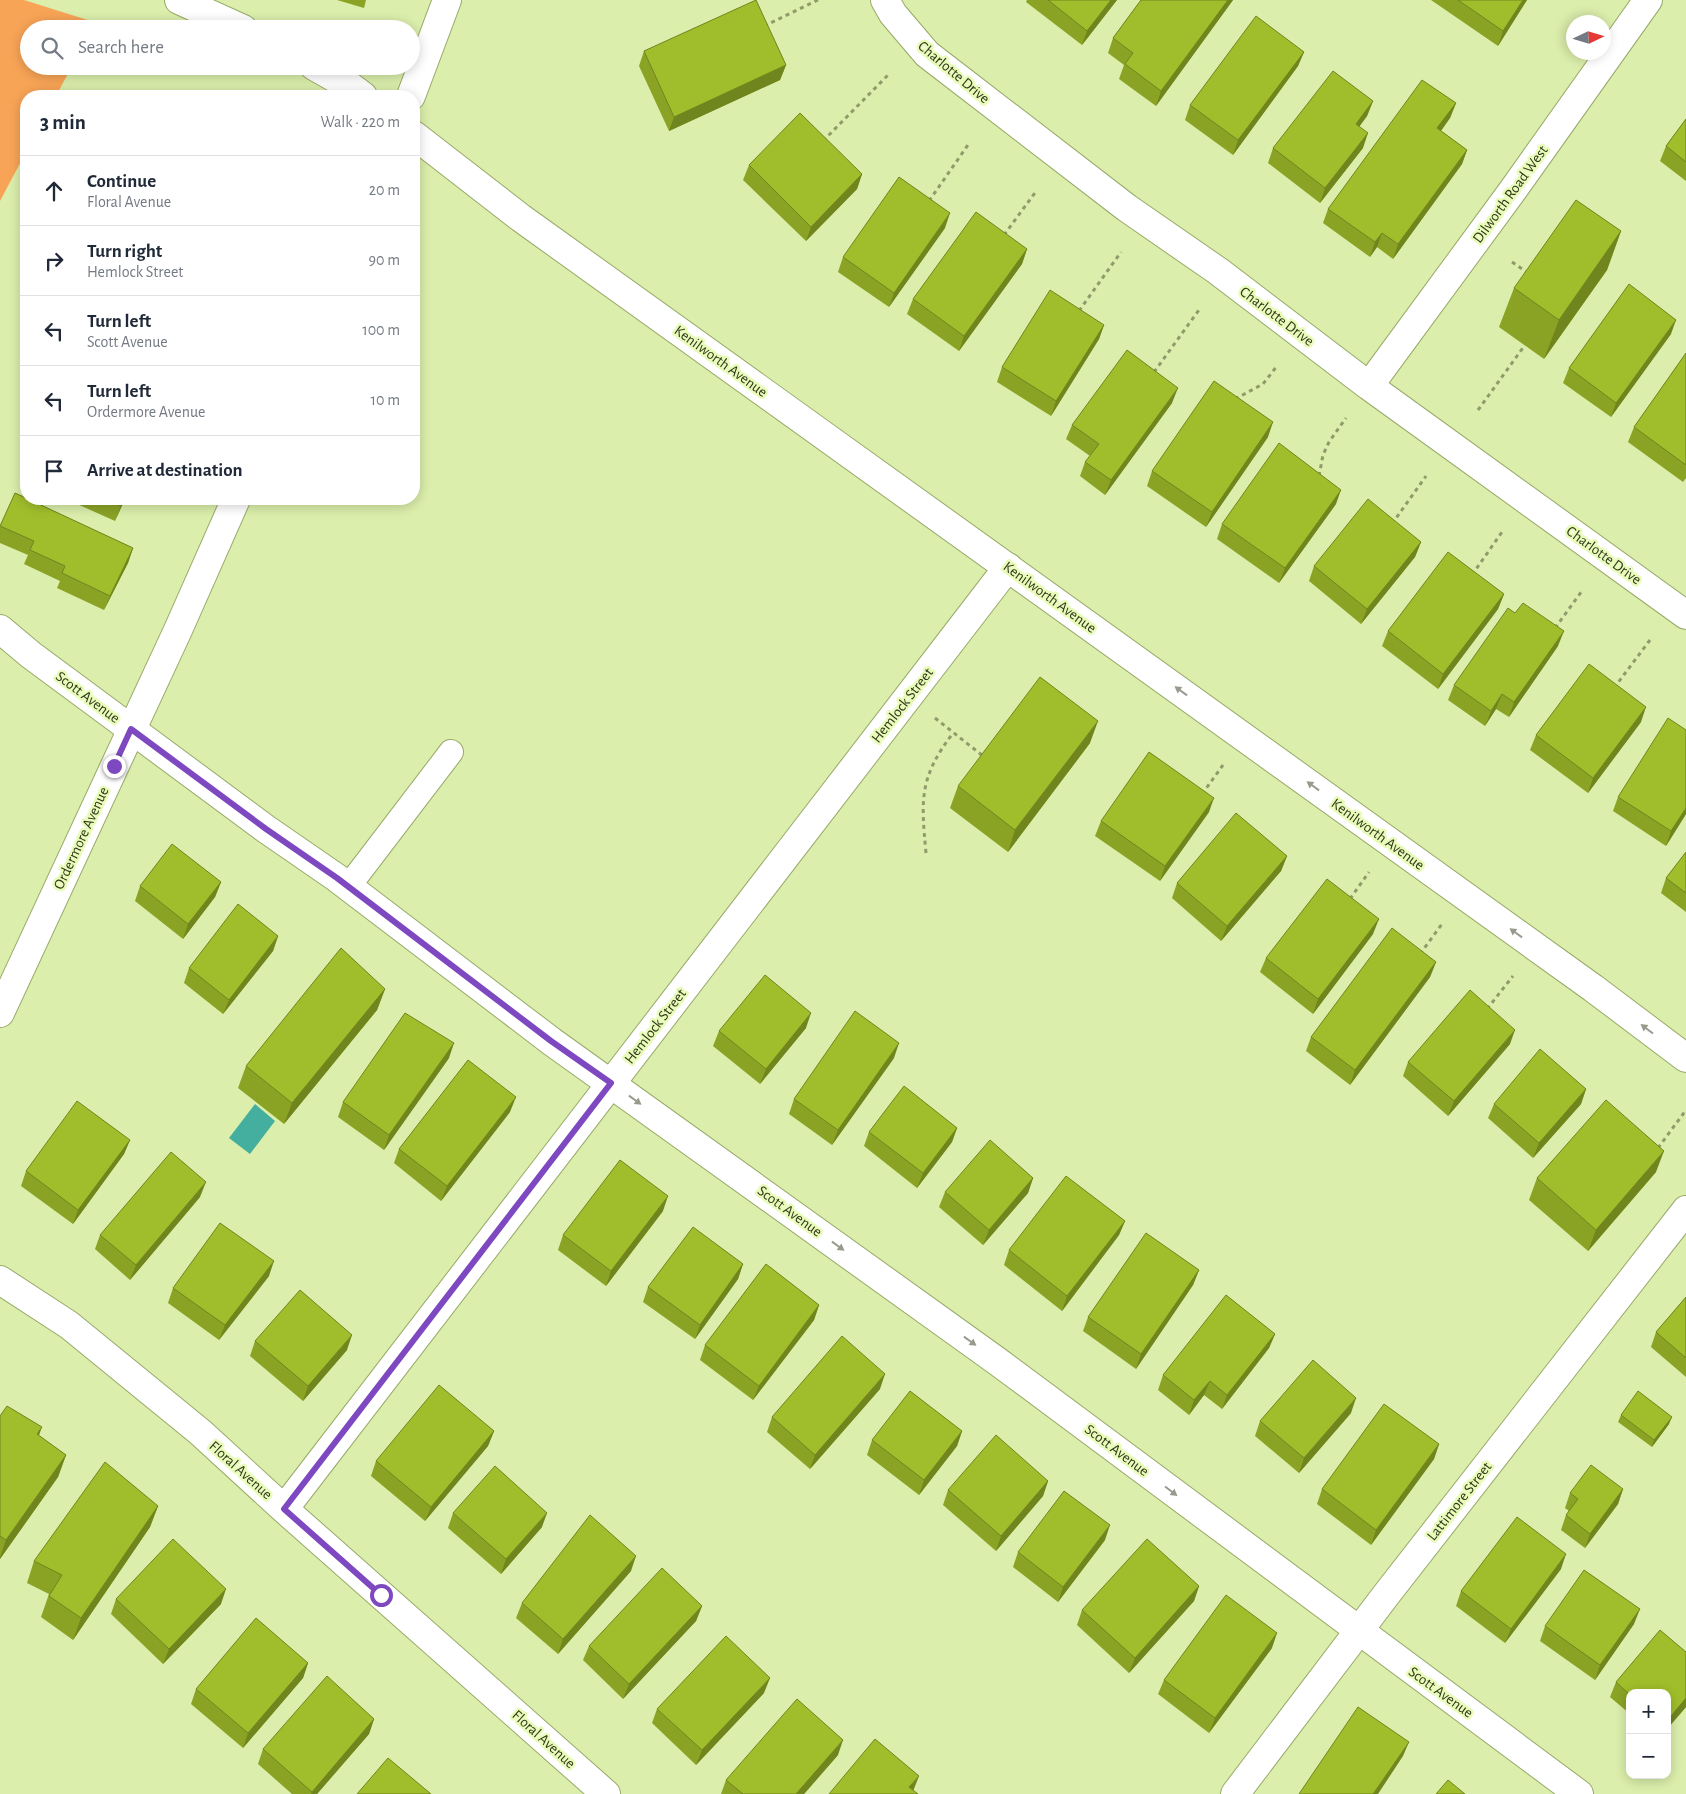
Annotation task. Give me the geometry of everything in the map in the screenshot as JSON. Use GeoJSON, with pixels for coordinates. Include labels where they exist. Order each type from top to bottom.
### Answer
{"type":"FeatureCollection","features":[{"type":"Feature","properties":{"kind":"street"},"geometry":{"type":"LineString","coordinates":[[179,0],[223,20]]}},
{"type":"Feature","properties":{"kind":"street"},"geometry":{"type":"LineString","coordinates":[[420,72],[447,0]]}},
{"type":"Feature","properties":{"kind":"street","name":"Charlotte Drive"},"geometry":{"type":"LineString","coordinates":[[885,0],[893,14],[927,54],[1127,208],[1218,271],[1369,386],[1686,615]]}},
{"type":"Feature","properties":{"kind":"street","name":"Dilworth Road West"},"geometry":{"type":"LineString","coordinates":[[1369,386],[1513,190],[1648,0]]}},
{"type":"Feature","properties":{"kind":"street"},"geometry":{"type":"LineString","coordinates":[[330,75],[355,90]]}},
{"type":"Feature","properties":{"kind":"street"},"geometry":{"type":"LineString","coordinates":[[413,90],[419,75]]}},
{"type":"Feature","properties":{"kind":"street","name":"Kenilworth Avenue"},"geometry":{"type":"LineString","coordinates":[[420,140],[521,218],[1593,988],[1686,1058]]}},
{"type":"Feature","properties":{"kind":"street","name":"Ordermore Avenue"},"geometry":{"type":"LineString","coordinates":[[0,1014],[178,630],[233,505]]}},
{"type":"Feature","properties":{"kind":"street","name":"Hemlock Street"},"geometry":{"type":"LineString","coordinates":[[284,1509],[1008,567]]}},
{"type":"Feature","properties":{"kind":"street","name":"Scott Avenue"},"geometry":{"type":"LineString","coordinates":[[0,629],[31,655],[266,829],[348,887],[551,1041],[997,1361],[1579,1794]]}},
{"type":"Feature","properties":{"kind":"street","name":"Lattimore Street"},"geometry":{"type":"LineString","coordinates":[[1235,1794],[1358,1631],[1686,1210]]}},
{"type":"Feature","properties":{"kind":"street","name":"Floral Avenue"},"geometry":{"type":"LineString","coordinates":[[0,1280],[69,1325],[200,1432],[284,1509],[606,1794]]}},
{"type":"Feature","properties":{"kind":"lane"},"geometry":{"type":"LineString","coordinates":[[348,887],[451,752]]}},
{"type":"Feature","properties":{"kind":"path"},"geometry":{"type":"LineString","coordinates":[[757,29],[818,0]]}},
{"type":"Feature","properties":{"kind":"path"},"geometry":{"type":"LineString","coordinates":[[822,142],[889,74]]}},
{"type":"Feature","properties":{"kind":"path"},"geometry":{"type":"LineString","coordinates":[[926,204],[970,142]]}},
{"type":"Feature","properties":{"kind":"path"},"geometry":{"type":"LineString","coordinates":[[1002,238],[1036,190]]}},
{"type":"Feature","properties":{"kind":"path"},"geometry":{"type":"LineString","coordinates":[[1077,314],[1121,252]]}},
{"type":"Feature","properties":{"kind":"path"},"geometry":{"type":"LineString","coordinates":[[1512,262],[1535,278]]}},
{"type":"Feature","properties":{"kind":"path"},"geometry":{"type":"LineString","coordinates":[[1152,375],[1199,310]]}},
{"type":"Feature","properties":{"kind":"path"},"geometry":{"type":"LineString","coordinates":[[1478,410],[1525,345]]}},
{"type":"Feature","properties":{"kind":"path"},"geometry":{"type":"LineString","coordinates":[[1230,401],[1263,384],[1276,366]]}},
{"type":"Feature","properties":{"kind":"path"},"geometry":{"type":"LineString","coordinates":[[1317,481],[1329,442],[1346,418]]}},
{"type":"Feature","properties":{"kind":"path"},"geometry":{"type":"LineString","coordinates":[[1391,524],[1426,476]]}},
{"type":"Feature","properties":{"kind":"path"},"geometry":{"type":"LineString","coordinates":[[1470,577],[1502,532]]}},
{"type":"Feature","properties":{"kind":"path"},"geometry":{"type":"LineString","coordinates":[[1553,630],[1582,591]]}},
{"type":"Feature","properties":{"kind":"path"},"geometry":{"type":"LineString","coordinates":[[1614,689],[1650,640]]}},
{"type":"Feature","properties":{"kind":"path"},"geometry":{"type":"LineString","coordinates":[[933,716],[987,759]]}},
{"type":"Feature","properties":{"kind":"path"},"geometry":{"type":"LineString","coordinates":[[926,852],[923,797],[929,771],[940,750],[953,733]]}},
{"type":"Feature","properties":{"kind":"path"},"geometry":{"type":"LineString","coordinates":[[1202,795],[1224,764]]}},
{"type":"Feature","properties":{"kind":"path"},"geometry":{"type":"LineString","coordinates":[[1348,902],[1370,871]]}},
{"type":"Feature","properties":{"kind":"path"},"geometry":{"type":"LineString","coordinates":[[1418,956],[1442,924]]}},
{"type":"Feature","properties":{"kind":"path"},"geometry":{"type":"LineString","coordinates":[[1486,1011],[1513,976]]}},
{"type":"Feature","properties":{"kind":"path"},"geometry":{"type":"LineString","coordinates":[[1658,1148],[1686,1110]]}},
{"type":"Feature","properties":{"kind":"shaded area"},"geometry":{"type":"Polygon","coordinates":[[[0,0],[24,0],[88,20],[20,20],[20,75],[67,75],[59,90],[20,90],[20,163],[0,201],[0,0]]]}},
{"type":"Feature","properties":{"kind":"water"},"geometry":{"type":"Polygon","coordinates":[[[255,1104],[275,1121],[250,1154],[229,1138],[255,1104]]]}},
{"type":"Feature","properties":{"kind":"building"},"geometry":{"type":"Polygon","coordinates":[[[756,0],[786,65],[674,117],[644,51],[756,0]]]}},
{"type":"Feature","properties":{"kind":"building"},"geometry":{"type":"Polygon","coordinates":[[[1048,0],[1111,0],[1087,31],[1048,0]]]}},
{"type":"Feature","properties":{"kind":"building"},"geometry":{"type":"Polygon","coordinates":[[[1141,0],[1228,0],[1161,91],[1125,64],[1133,53],[1113,38],[1141,0]]]}},
{"type":"Feature","properties":{"kind":"building"},"geometry":{"type":"Polygon","coordinates":[[[1458,0],[1523,0],[1503,31],[1458,0]]]}},
{"type":"Feature","properties":{"kind":"building"},"geometry":{"type":"Polygon","coordinates":[[[1256,16],[1304,52],[1238,140],[1190,105],[1256,16]]]}},
{"type":"Feature","properties":{"kind":"building"},"geometry":{"type":"Polygon","coordinates":[[[1333,71],[1373,101],[1356,124],[1368,133],[1325,188],[1273,148],[1333,71]]]}},
{"type":"Feature","properties":{"kind":"building"},"geometry":{"type":"Polygon","coordinates":[[[1422,80],[1456,103],[1437,128],[1467,150],[1398,244],[1382,233],[1375,242],[1328,209],[1422,80]]]}},
{"type":"Feature","properties":{"kind":"building"},"geometry":{"type":"Polygon","coordinates":[[[800,113],[862,174],[811,227],[749,165],[800,113]]]}},
{"type":"Feature","properties":{"kind":"building"},"geometry":{"type":"Polygon","coordinates":[[[1686,119],[1686,162],[1666,146],[1686,119]]]}},
{"type":"Feature","properties":{"kind":"building"},"geometry":{"type":"Polygon","coordinates":[[[899,177],[950,213],[894,293],[843,257],[899,177]]]}},
{"type":"Feature","properties":{"kind":"building"},"geometry":{"type":"Polygon","coordinates":[[[1576,200],[1621,231],[1559,320],[1514,288],[1576,200]]]}},
{"type":"Feature","properties":{"kind":"building"},"geometry":{"type":"Polygon","coordinates":[[[976,212],[1027,249],[964,336],[913,299],[976,212]]]}},
{"type":"Feature","properties":{"kind":"building"},"geometry":{"type":"Polygon","coordinates":[[[1629,284],[1676,320],[1616,403],[1569,368],[1629,284]]]}},
{"type":"Feature","properties":{"kind":"building"},"geometry":{"type":"Polygon","coordinates":[[[1050,290],[1104,325],[1056,401],[1002,367],[1050,290]]]}},
{"type":"Feature","properties":{"kind":"building"},"geometry":{"type":"Polygon","coordinates":[[[1127,350],[1178,388],[1111,480],[1085,462],[1099,444],[1072,425],[1127,350]]]}},
{"type":"Feature","properties":{"kind":"building"},"geometry":{"type":"Polygon","coordinates":[[[1686,353],[1686,465],[1634,427],[1686,353]]]}},
{"type":"Feature","properties":{"kind":"building"},"geometry":{"type":"Polygon","coordinates":[[[1214,381],[1273,422],[1212,512],[1152,471],[1214,381]]]}},
{"type":"Feature","properties":{"kind":"building"},"geometry":{"type":"Polygon","coordinates":[[[1279,443],[1341,490],[1285,568],[1222,524],[1279,443]]]}},
{"type":"Feature","properties":{"kind":"building"},"geometry":{"type":"Polygon","coordinates":[[[15,493],[20,495],[20,505],[41,505],[133,548],[110,596],[62,573],[65,566],[30,550],[34,541],[0,526],[15,493]]]}},
{"type":"Feature","properties":{"kind":"building"},"geometry":{"type":"Polygon","coordinates":[[[1368,499],[1421,542],[1367,609],[1314,566],[1368,499]]]}},
{"type":"Feature","properties":{"kind":"building"},"geometry":{"type":"Polygon","coordinates":[[[1448,552],[1504,594],[1443,674],[1388,631],[1448,552]]]}},
{"type":"Feature","properties":{"kind":"building"},"geometry":{"type":"Polygon","coordinates":[[[1523,603],[1564,631],[1514,702],[1502,694],[1491,711],[1454,685],[1508,608],[1515,613],[1523,603]]]}},
{"type":"Feature","properties":{"kind":"building"},"geometry":{"type":"Polygon","coordinates":[[[1589,664],[1646,707],[1593,778],[1536,735],[1589,664]]]}},
{"type":"Feature","properties":{"kind":"building"},"geometry":{"type":"Polygon","coordinates":[[[1040,677],[1098,721],[1015,830],[958,786],[1040,677]]]}},
{"type":"Feature","properties":{"kind":"building"},"geometry":{"type":"Polygon","coordinates":[[[1668,718],[1686,730],[1686,808],[1671,831],[1618,797],[1668,718]]]}},
{"type":"Feature","properties":{"kind":"building"},"geometry":{"type":"Polygon","coordinates":[[[1149,752],[1214,798],[1165,866],[1101,821],[1149,752]]]}},
{"type":"Feature","properties":{"kind":"building"},"geometry":{"type":"Polygon","coordinates":[[[1236,813],[1287,856],[1227,926],[1177,883],[1236,813]]]}},
{"type":"Feature","properties":{"kind":"building"},"geometry":{"type":"Polygon","coordinates":[[[172,844],[221,882],[188,924],[140,886],[172,844]]]}},
{"type":"Feature","properties":{"kind":"building"},"geometry":{"type":"Polygon","coordinates":[[[1686,852],[1686,893],[1666,878],[1686,852]]]}},
{"type":"Feature","properties":{"kind":"building"},"geometry":{"type":"Polygon","coordinates":[[[1327,879],[1379,919],[1318,999],[1266,958],[1327,879]]]}},
{"type":"Feature","properties":{"kind":"building"},"geometry":{"type":"Polygon","coordinates":[[[238,904],[278,936],[229,1000],[189,968],[238,904]]]}},
{"type":"Feature","properties":{"kind":"building"},"geometry":{"type":"Polygon","coordinates":[[[1392,928],[1436,962],[1355,1070],[1311,1037],[1392,928]]]}},
{"type":"Feature","properties":{"kind":"building"},"geometry":{"type":"Polygon","coordinates":[[[341,948],[385,989],[292,1103],[246,1066],[341,948]]]}},
{"type":"Feature","properties":{"kind":"building"},"geometry":{"type":"Polygon","coordinates":[[[765,975],[811,1013],[766,1069],[719,1031],[765,975]]]}},
{"type":"Feature","properties":{"kind":"building"},"geometry":{"type":"Polygon","coordinates":[[[1470,990],[1515,1030],[1454,1101],[1408,1062],[1470,990]]]}},
{"type":"Feature","properties":{"kind":"building"},"geometry":{"type":"Polygon","coordinates":[[[855,1011],[899,1043],[838,1130],[794,1099],[855,1011]]]}},
{"type":"Feature","properties":{"kind":"building"},"geometry":{"type":"Polygon","coordinates":[[[405,1013],[454,1043],[389,1135],[343,1102],[405,1013]]]}},
{"type":"Feature","properties":{"kind":"building"},"geometry":{"type":"Polygon","coordinates":[[[1540,1049],[1586,1089],[1539,1143],[1494,1104],[1540,1049]]]}},
{"type":"Feature","properties":{"kind":"building"},"geometry":{"type":"Polygon","coordinates":[[[468,1060],[516,1097],[447,1186],[399,1149],[468,1060]]]}},
{"type":"Feature","properties":{"kind":"building"},"geometry":{"type":"Polygon","coordinates":[[[904,1086],[957,1128],[923,1173],[869,1132],[904,1086]]]}},
{"type":"Feature","properties":{"kind":"building"},"geometry":{"type":"Polygon","coordinates":[[[1606,1100],[1664,1151],[1596,1230],[1537,1178],[1606,1100]]]}},
{"type":"Feature","properties":{"kind":"building"},"geometry":{"type":"Polygon","coordinates":[[[77,1101],[130,1140],[78,1210],[26,1171],[77,1101]]]}},
{"type":"Feature","properties":{"kind":"building"},"geometry":{"type":"Polygon","coordinates":[[[990,1140],[1033,1178],[989,1230],[945,1192],[990,1140]]]}},
{"type":"Feature","properties":{"kind":"building"},"geometry":{"type":"Polygon","coordinates":[[[171,1152],[206,1182],[136,1265],[100,1235],[171,1152]]]}},
{"type":"Feature","properties":{"kind":"building"},"geometry":{"type":"Polygon","coordinates":[[[620,1160],[668,1196],[611,1271],[563,1235],[620,1160]]]}},
{"type":"Feature","properties":{"kind":"building"},"geometry":{"type":"Polygon","coordinates":[[[1066,1176],[1125,1221],[1067,1296],[1009,1250],[1066,1176]]]}},
{"type":"Feature","properties":{"kind":"building"},"geometry":{"type":"Polygon","coordinates":[[[220,1223],[274,1261],[225,1325],[173,1288],[220,1223]]]}},
{"type":"Feature","properties":{"kind":"building"},"geometry":{"type":"Polygon","coordinates":[[[693,1227],[743,1264],[700,1325],[648,1287],[693,1227]]]}},
{"type":"Feature","properties":{"kind":"building"},"geometry":{"type":"Polygon","coordinates":[[[1146,1233],[1199,1270],[1141,1354],[1088,1317],[1146,1233]]]}},
{"type":"Feature","properties":{"kind":"building"},"geometry":{"type":"Polygon","coordinates":[[[766,1264],[819,1305],[759,1386],[705,1345],[766,1264]]]}},
{"type":"Feature","properties":{"kind":"building"},"geometry":{"type":"Polygon","coordinates":[[[300,1290],[352,1335],[308,1386],[255,1341],[300,1290]]]}},
{"type":"Feature","properties":{"kind":"building"},"geometry":{"type":"Polygon","coordinates":[[[1226,1295],[1275,1334],[1227,1395],[1210,1381],[1194,1400],[1163,1375],[1226,1295]]]}},
{"type":"Feature","properties":{"kind":"building"},"geometry":{"type":"Polygon","coordinates":[[[1686,1297],[1686,1358],[1656,1332],[1686,1297]]]}},
{"type":"Feature","properties":{"kind":"building"},"geometry":{"type":"Polygon","coordinates":[[[842,1336],[885,1374],[815,1455],[772,1417],[842,1336]]]}},
{"type":"Feature","properties":{"kind":"building"},"geometry":{"type":"Polygon","coordinates":[[[1313,1360],[1356,1398],[1304,1458],[1260,1421],[1313,1360]]]}},
{"type":"Feature","properties":{"kind":"building"},"geometry":{"type":"Polygon","coordinates":[[[439,1385],[494,1431],[431,1507],[376,1461],[439,1385]]]}},
{"type":"Feature","properties":{"kind":"building"},"geometry":{"type":"Polygon","coordinates":[[[910,1391],[962,1431],[924,1480],[872,1440],[910,1391]]]}},
{"type":"Feature","properties":{"kind":"building"},"geometry":{"type":"Polygon","coordinates":[[[1638,1391],[1672,1417],[1654,1440],[1621,1415],[1638,1391]]]}},
{"type":"Feature","properties":{"kind":"building"},"geometry":{"type":"Polygon","coordinates":[[[1384,1404],[1439,1444],[1376,1530],[1322,1489],[1384,1404]]]}},
{"type":"Feature","properties":{"kind":"building"},"geometry":{"type":"Polygon","coordinates":[[[7,1406],[42,1427],[37,1434],[66,1455],[6,1540],[0,1536],[0,1416],[7,1406]]]}},
{"type":"Feature","properties":{"kind":"building"},"geometry":{"type":"Polygon","coordinates":[[[996,1435],[1048,1481],[1001,1536],[948,1490],[996,1435]]]}},
{"type":"Feature","properties":{"kind":"building"},"geometry":{"type":"Polygon","coordinates":[[[105,1462],[158,1506],[81,1618],[49,1596],[62,1575],[34,1561],[105,1462]]]}},
{"type":"Feature","properties":{"kind":"building"},"geometry":{"type":"Polygon","coordinates":[[[1591,1465],[1623,1489],[1590,1534],[1566,1515],[1578,1499],[1570,1493],[1591,1465]]]}},
{"type":"Feature","properties":{"kind":"building"},"geometry":{"type":"Polygon","coordinates":[[[495,1466],[547,1513],[506,1559],[453,1513],[495,1466]]]}},
{"type":"Feature","properties":{"kind":"building"},"geometry":{"type":"Polygon","coordinates":[[[1064,1491],[1110,1525],[1063,1587],[1018,1552],[1064,1491]]]}},
{"type":"Feature","properties":{"kind":"building"},"geometry":{"type":"Polygon","coordinates":[[[590,1515],[636,1556],[563,1639],[522,1603],[590,1515]]]}},
{"type":"Feature","properties":{"kind":"building"},"geometry":{"type":"Polygon","coordinates":[[[1517,1517],[1566,1554],[1511,1629],[1461,1591],[1517,1517]]]}},
{"type":"Feature","properties":{"kind":"building"},"geometry":{"type":"Polygon","coordinates":[[[173,1539],[226,1589],[169,1649],[116,1599],[173,1539]]]}},
{"type":"Feature","properties":{"kind":"building"},"geometry":{"type":"Polygon","coordinates":[[[1147,1539],[1199,1586],[1135,1658],[1082,1610],[1147,1539]]]}},
{"type":"Feature","properties":{"kind":"building"},"geometry":{"type":"Polygon","coordinates":[[[662,1568],[702,1606],[629,1684],[589,1646],[662,1568]]]}},
{"type":"Feature","properties":{"kind":"building"},"geometry":{"type":"Polygon","coordinates":[[[1584,1570],[1640,1609],[1600,1665],[1545,1626],[1584,1570]]]}},
{"type":"Feature","properties":{"kind":"building"},"geometry":{"type":"Polygon","coordinates":[[[1226,1595],[1277,1633],[1215,1718],[1164,1680],[1226,1595]]]}},
{"type":"Feature","properties":{"kind":"building"},"geometry":{"type":"Polygon","coordinates":[[[256,1618],[308,1663],[248,1733],[196,1689],[256,1618]]]}},
{"type":"Feature","properties":{"kind":"building"},"geometry":{"type":"Polygon","coordinates":[[[1660,1630],[1686,1652],[1686,1698],[1671,1716],[1671,1689],[1626,1689],[1626,1691],[1616,1682],[1660,1630]]]}},
{"type":"Feature","properties":{"kind":"building"},"geometry":{"type":"Polygon","coordinates":[[[726,1636],[770,1678],[702,1750],[657,1709],[726,1636]]]}},
{"type":"Feature","properties":{"kind":"building"},"geometry":{"type":"Polygon","coordinates":[[[327,1676],[374,1719],[312,1792],[263,1749],[327,1676]]]}},
{"type":"Feature","properties":{"kind":"building"},"geometry":{"type":"Polygon","coordinates":[[[797,1699],[843,1740],[796,1794],[743,1794],[726,1780],[797,1699]]]}},
{"type":"Feature","properties":{"kind":"building"},"geometry":{"type":"Polygon","coordinates":[[[1358,1707],[1409,1742],[1373,1794],[1299,1794],[1358,1707]]]}},
{"type":"Feature","properties":{"kind":"building"},"geometry":{"type":"Polygon","coordinates":[[[875,1739],[919,1776],[909,1787],[918,1794],[829,1794],[875,1739]]]}},
{"type":"Feature","properties":{"kind":"building"},"geometry":{"type":"Polygon","coordinates":[[[388,1758],[431,1794],[357,1794],[388,1758]]]}},
{"type":"Feature","properties":{"kind":"building"},"geometry":{"type":"Polygon","coordinates":[[[1448,1780],[1465,1794],[1436,1794],[1448,1780]]]}},
{"type":"Feature","properties":{"kind":"route"},"geometry":{"type":"LineString","coordinates":[[114,766],[131,729],[266,829],[337,878],[551,1041],[611,1083],[284,1509],[381,1595]]}}]}
